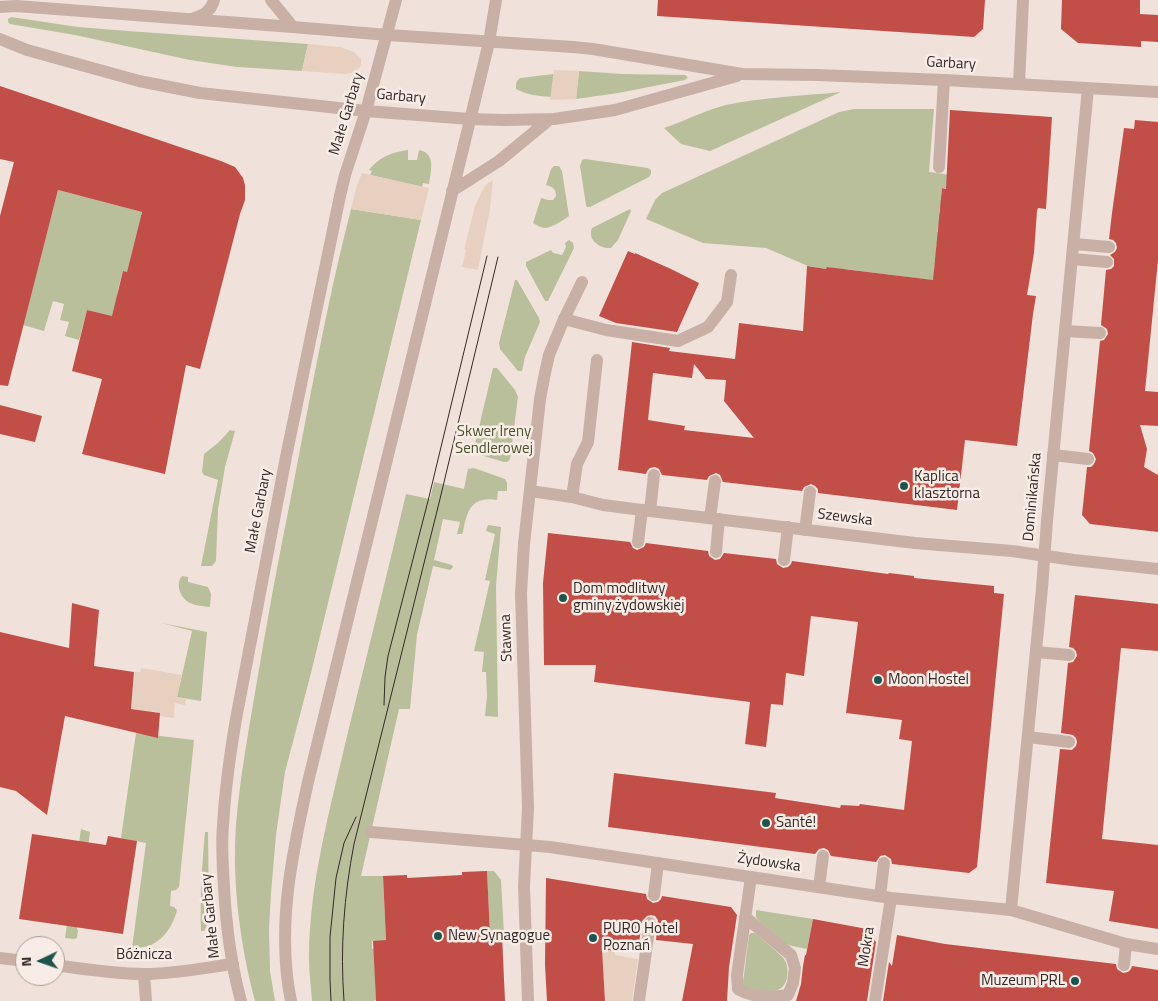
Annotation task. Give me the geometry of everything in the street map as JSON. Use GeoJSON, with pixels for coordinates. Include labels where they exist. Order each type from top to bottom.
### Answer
{"type":"FeatureCollection","features":[{"type":"Feature","properties":{"kind":"street"},"geometry":{"type":"LineString","coordinates":[[192,19],[206,13],[214,0]]}},
{"type":"Feature","properties":{"kind":"street"},"geometry":{"type":"LineString","coordinates":[[271,0],[293,27]]}},
{"type":"Feature","properties":{"kind":"street","name":"Małe Garbary"},"geometry":{"type":"LineString","coordinates":[[241,1001],[232,964],[226,916],[222,856],[223,827],[232,744],[282,476],[330,240],[345,175],[366,111],[396,0]]}},
{"type":"Feature","properties":{"kind":"street"},"geometry":{"type":"LineString","coordinates":[[291,1001],[287,982],[285,923],[290,870],[298,829],[440,248],[452,191],[489,42],[496,0]]}},
{"type":"Feature","properties":{"kind":"street"},"geometry":{"type":"LineString","coordinates":[[1019,84],[1023,0]]}},
{"type":"Feature","properties":{"kind":"street","name":"Garbary"},"geometry":{"type":"LineString","coordinates":[[0,7],[16,6],[593,49],[742,74],[944,80],[1158,92]]}},
{"type":"Feature","properties":{"kind":"street","name":"Garbary"},"geometry":{"type":"LineString","coordinates":[[0,39],[28,50],[130,78],[191,91],[366,111],[470,119],[550,119],[616,110],[742,74]]}},
{"type":"Feature","properties":{"kind":"street"},"geometry":{"type":"LineString","coordinates":[[938,168],[944,80]]}},
{"type":"Feature","properties":{"kind":"street","name":"Dominikańska"},"geometry":{"type":"LineString","coordinates":[[1011,910],[1088,88]]}},
{"type":"Feature","properties":{"kind":"street"},"geometry":{"type":"LineString","coordinates":[[452,191],[499,161],[550,119]]}},
{"type":"Feature","properties":{"kind":"street"},"geometry":{"type":"LineString","coordinates":[[1074,244],[1109,247]]}},
{"type":"Feature","properties":{"kind":"street"},"geometry":{"type":"LineString","coordinates":[[1072,259],[1107,262]]}},
{"type":"Feature","properties":{"kind":"street"},"geometry":{"type":"LineString","coordinates":[[564,319],[606,330],[678,341],[708,327],[727,302],[731,275]]}},
{"type":"Feature","properties":{"kind":"street","name":"Stawna"},"geometry":{"type":"LineString","coordinates":[[528,1001],[524,886],[528,808],[522,594],[524,544],[540,399],[545,373],[564,319],[582,282]]}},
{"type":"Feature","properties":{"kind":"street"},"geometry":{"type":"LineString","coordinates":[[1065,330],[1100,333]]}},
{"type":"Feature","properties":{"kind":"street"},"geometry":{"type":"LineString","coordinates":[[572,497],[576,464],[588,442],[597,360]]}},
{"type":"Feature","properties":{"kind":"street"},"geometry":{"type":"LineString","coordinates":[[1053,455],[1088,459]]}},
{"type":"Feature","properties":{"kind":"street"},"geometry":{"type":"LineString","coordinates":[[638,542],[654,475]]}},
{"type":"Feature","properties":{"kind":"street"},"geometry":{"type":"LineString","coordinates":[[715,481],[716,552]]}},
{"type":"Feature","properties":{"kind":"street","name":"Szewska"},"geometry":{"type":"LineString","coordinates":[[530,492],[572,497],[603,506],[915,543],[1012,551],[1158,569]]}},
{"type":"Feature","properties":{"kind":"street"},"geometry":{"type":"LineString","coordinates":[[805,530],[810,492]]}},
{"type":"Feature","properties":{"kind":"street"},"geometry":{"type":"LineString","coordinates":[[784,560],[788,528]]}},
{"type":"Feature","properties":{"kind":"street"},"geometry":{"type":"LineString","coordinates":[[1036,652],[1069,655]]}},
{"type":"Feature","properties":{"kind":"street"},"geometry":{"type":"LineString","coordinates":[[1028,737],[1069,742]]}},
{"type":"Feature","properties":{"kind":"street","name":"Żydowska"},"geometry":{"type":"LineString","coordinates":[[371,832],[550,847],[886,897],[1011,910],[1126,944],[1158,950]]}},
{"type":"Feature","properties":{"kind":"street"},"geometry":{"type":"LineString","coordinates":[[819,887],[823,856]]}},
{"type":"Feature","properties":{"kind":"street","name":"Mokra"},"geometry":{"type":"LineString","coordinates":[[875,1001],[886,897],[884,862]]}},
{"type":"Feature","properties":{"kind":"street"},"geometry":{"type":"LineString","coordinates":[[654,895],[658,863]]}},
{"type":"Feature","properties":{"kind":"street"},"geometry":{"type":"LineString","coordinates":[[745,917],[791,955],[795,968],[793,983],[788,995],[775,997],[746,994],[738,989],[736,975],[750,877]]}},
{"type":"Feature","properties":{"kind":"street"},"geometry":{"type":"LineString","coordinates":[[639,1001],[650,923]]}},
{"type":"Feature","properties":{"kind":"street"},"geometry":{"type":"LineString","coordinates":[[1124,965],[1126,944]]}},
{"type":"Feature","properties":{"kind":"street"},"geometry":{"type":"LineString","coordinates":[[0,958],[15,960]]}},
{"type":"Feature","properties":{"kind":"street","name":"Bóżnicza"},"geometry":{"type":"LineString","coordinates":[[65,967],[144,974],[232,964]]}},
{"type":"Feature","properties":{"kind":"street"},"geometry":{"type":"LineString","coordinates":[[144,974],[146,1001]]}},
{"type":"Feature","properties":{"kind":"green space"},"geometry":{"type":"Polygon","coordinates":[[[11,17],[78,27],[308,44],[302,71],[237,67],[190,60],[75,35],[10,24],[8,19],[11,17]]]}},
{"type":"Feature","properties":{"kind":"green space"},"geometry":{"type":"Polygon","coordinates":[[[579,71],[685,75],[688,77],[685,80],[576,99],[579,71]]]}},
{"type":"Feature","properties":{"kind":"green space"},"geometry":{"type":"Polygon","coordinates":[[[554,74],[551,97],[533,95],[516,89],[516,83],[520,78],[554,74]]]}},
{"type":"Feature","properties":{"kind":"green space"},"geometry":{"type":"Polygon","coordinates":[[[841,92],[710,151],[681,144],[664,128],[710,110],[740,102],[841,92]]]}},
{"type":"Feature","properties":{"kind":"green space"},"geometry":{"type":"Polygon","coordinates":[[[854,109],[934,109],[929,172],[951,175],[949,189],[942,188],[941,194],[945,208],[940,207],[939,213],[945,214],[937,232],[943,233],[936,246],[936,252],[941,253],[934,266],[934,272],[939,272],[938,281],[845,269],[831,269],[831,267],[826,269],[808,266],[766,248],[703,243],[646,219],[655,200],[662,193],[839,112],[854,109]]]}},
{"type":"Feature","properties":{"kind":"green space"},"geometry":{"type":"Polygon","coordinates":[[[408,150],[408,160],[417,160],[419,150],[428,155],[431,163],[429,184],[423,183],[422,187],[370,175],[372,171],[369,170],[382,158],[408,150]]]}},
{"type":"Feature","properties":{"kind":"green space"},"geometry":{"type":"Polygon","coordinates":[[[582,160],[648,168],[651,170],[651,174],[649,177],[587,207],[580,166],[582,160]]]}},
{"type":"Feature","properties":{"kind":"green space"},"geometry":{"type":"Polygon","coordinates":[[[554,166],[559,166],[562,171],[569,216],[561,222],[544,228],[533,223],[541,198],[553,200],[556,196],[554,189],[546,185],[551,169],[554,166]]]}},
{"type":"Feature","properties":{"kind":"green space"},"geometry":{"type":"Polygon","coordinates":[[[58,190],[142,212],[127,272],[123,271],[118,289],[115,317],[87,310],[79,340],[65,336],[69,322],[60,320],[64,304],[53,301],[44,331],[23,325],[58,190]]]}},
{"type":"Feature","properties":{"kind":"green space"},"geometry":{"type":"Polygon","coordinates":[[[351,209],[421,220],[311,673],[285,772],[276,835],[269,930],[270,971],[275,1001],[255,1001],[241,936],[236,892],[235,847],[240,789],[281,546],[326,318],[351,209]]]}},
{"type":"Feature","properties":{"kind":"green space"},"geometry":{"type":"Polygon","coordinates":[[[630,209],[631,211],[618,240],[611,248],[603,247],[593,240],[591,236],[592,228],[630,209]]]}},
{"type":"Feature","properties":{"kind":"green space"},"geometry":{"type":"Polygon","coordinates":[[[569,240],[573,243],[574,248],[548,301],[545,301],[526,266],[526,262],[551,250],[553,253],[562,255],[566,247],[565,243],[569,240]]]}},
{"type":"Feature","properties":{"kind":"green space"},"geometry":{"type":"Polygon","coordinates":[[[515,280],[517,280],[540,322],[525,357],[522,371],[518,371],[500,349],[499,343],[515,280]]]}},
{"type":"Feature","properties":{"kind":"green space","name":"Skwer Ireny Sendlerowej"},"geometry":{"type":"Polygon","coordinates":[[[493,368],[497,368],[515,390],[518,397],[510,459],[507,462],[474,452],[493,368]]]}},
{"type":"Feature","properties":{"kind":"green space"},"geometry":{"type":"Polygon","coordinates":[[[230,430],[235,431],[225,467],[218,509],[216,561],[212,566],[201,566],[218,480],[204,475],[202,472],[204,454],[230,430]]]}},
{"type":"Feature","properties":{"kind":"green space"},"geometry":{"type":"Polygon","coordinates":[[[474,468],[505,479],[507,491],[498,491],[497,500],[481,500],[476,503],[466,518],[462,534],[457,534],[460,522],[443,519],[434,560],[452,565],[453,567],[450,570],[433,566],[417,635],[410,709],[399,709],[361,876],[383,876],[386,942],[372,941],[376,1000],[312,1001],[309,964],[310,931],[322,847],[406,494],[430,499],[434,482],[464,489],[468,469],[474,468]]]}},
{"type":"Feature","properties":{"kind":"green space"},"geometry":{"type":"Polygon","coordinates":[[[488,525],[501,527],[496,586],[498,717],[485,716],[487,696],[486,672],[482,672],[484,652],[474,651],[490,581],[485,580],[495,534],[486,531],[488,525]]]}},
{"type":"Feature","properties":{"kind":"green space"},"geometry":{"type":"Polygon","coordinates":[[[182,576],[188,577],[188,582],[208,587],[211,594],[210,607],[186,601],[179,587],[182,576]]]}},
{"type":"Feature","properties":{"kind":"green space"},"geometry":{"type":"Polygon","coordinates":[[[162,623],[207,632],[201,701],[177,697],[192,631],[162,623]]]}},
{"type":"Feature","properties":{"kind":"green space"},"geometry":{"type":"Polygon","coordinates":[[[136,733],[194,740],[179,887],[171,891],[170,906],[177,910],[173,923],[161,938],[150,945],[132,948],[146,843],[121,838],[136,733]]]}},
{"type":"Feature","properties":{"kind":"green space"},"geometry":{"type":"Polygon","coordinates":[[[81,829],[90,832],[77,938],[65,938],[81,829]]]}},
{"type":"Feature","properties":{"kind":"green space"},"geometry":{"type":"Polygon","coordinates":[[[205,832],[208,832],[209,912],[208,923],[204,931],[201,931],[202,881],[205,832]]]}},
{"type":"Feature","properties":{"kind":"green space"},"geometry":{"type":"Polygon","coordinates":[[[487,871],[494,871],[501,880],[504,935],[497,935],[497,937],[490,937],[487,871]]]}},
{"type":"Feature","properties":{"kind":"green space"},"geometry":{"type":"Polygon","coordinates":[[[756,910],[813,919],[807,949],[786,944],[759,921],[756,917],[756,910]]]}},
{"type":"Feature","properties":{"kind":"green space"},"geometry":{"type":"Polygon","coordinates":[[[755,933],[785,961],[787,978],[780,989],[769,992],[744,987],[749,935],[755,933]]]}},
{"type":"Feature","properties":{"kind":"shaded area"},"geometry":{"type":"Polygon","coordinates":[[[308,44],[340,47],[354,52],[361,59],[361,64],[356,72],[345,74],[302,71],[308,44]]]}},
{"type":"Feature","properties":{"kind":"shaded area"},"geometry":{"type":"Polygon","coordinates":[[[554,70],[579,71],[576,99],[550,100],[554,70]]]}},
{"type":"Feature","properties":{"kind":"shaded area"},"geometry":{"type":"Polygon","coordinates":[[[362,173],[429,188],[421,220],[351,209],[362,173]]]}},
{"type":"Feature","properties":{"kind":"shaded area"},"geometry":{"type":"Polygon","coordinates":[[[493,180],[490,209],[478,270],[462,267],[466,250],[464,249],[475,206],[482,191],[493,180]]]}},
{"type":"Feature","properties":{"kind":"shaded area"},"geometry":{"type":"Polygon","coordinates":[[[141,668],[182,675],[177,697],[186,699],[185,705],[175,703],[174,718],[160,716],[157,712],[131,709],[135,672],[140,672],[141,668]]]}},
{"type":"Feature","properties":{"kind":"shaded area"},"geometry":{"type":"Polygon","coordinates":[[[602,949],[615,951],[615,955],[638,959],[632,1001],[605,1001],[602,949]]]}},
{"type":"Feature","properties":{"kind":"building"},"geometry":{"type":"Polygon","coordinates":[[[658,0],[985,0],[983,29],[974,37],[657,16],[658,0]]]}},
{"type":"Feature","properties":{"kind":"building"},"geometry":{"type":"Polygon","coordinates":[[[1062,0],[1140,0],[1140,14],[1158,15],[1158,42],[1141,41],[1141,47],[1078,43],[1061,29],[1062,0]]]}},
{"type":"Feature","properties":{"kind":"building"},"geometry":{"type":"Polygon","coordinates":[[[0,86],[221,161],[235,167],[243,178],[245,200],[200,369],[186,365],[165,474],[82,454],[102,379],[72,371],[87,310],[112,316],[123,271],[127,272],[142,212],[58,190],[8,386],[0,385],[0,216],[14,162],[0,159],[0,86]]]}},
{"type":"Feature","properties":{"kind":"building"},"geometry":{"type":"Polygon","coordinates":[[[950,110],[1052,117],[1046,209],[1038,208],[1037,211],[1034,253],[1027,295],[1036,296],[1017,446],[965,440],[957,510],[818,493],[818,489],[811,484],[804,487],[802,491],[723,482],[720,475],[716,473],[709,476],[707,480],[662,475],[659,469],[655,467],[650,468],[646,474],[618,470],[632,342],[670,348],[669,351],[735,359],[739,323],[803,331],[807,266],[933,280],[942,188],[946,189],[950,110]],[[694,364],[692,378],[653,373],[648,420],[685,426],[684,430],[754,438],[724,401],[726,380],[706,379],[694,364]]]}},
{"type":"Feature","properties":{"kind":"building"},"geometry":{"type":"Polygon","coordinates":[[[1135,120],[1158,122],[1158,260],[1145,391],[1158,392],[1158,426],[1140,425],[1147,449],[1144,467],[1158,475],[1158,532],[1090,524],[1082,515],[1087,467],[1091,467],[1096,459],[1093,453],[1089,451],[1100,341],[1104,340],[1108,334],[1107,329],[1101,325],[1106,270],[1114,266],[1114,259],[1110,255],[1117,248],[1116,243],[1109,239],[1112,213],[1124,128],[1134,129],[1135,120]]]}},
{"type":"Feature","properties":{"kind":"building"},"geometry":{"type":"Polygon","coordinates":[[[628,251],[699,283],[677,332],[616,323],[599,316],[628,251]]]}},
{"type":"Feature","properties":{"kind":"building"},"geometry":{"type":"Polygon","coordinates":[[[0,405],[42,416],[35,442],[0,434],[0,405]]]}},
{"type":"Feature","properties":{"kind":"building"},"geometry":{"type":"Polygon","coordinates":[[[548,533],[630,542],[633,548],[637,550],[644,547],[646,543],[708,551],[709,556],[715,560],[720,559],[724,553],[776,559],[777,564],[783,568],[788,567],[792,561],[914,576],[914,578],[994,586],[994,593],[1004,594],[977,867],[969,873],[892,864],[891,859],[885,855],[880,856],[876,862],[831,856],[828,850],[824,848],[819,849],[815,854],[608,827],[614,773],[776,793],[775,798],[840,808],[841,805],[859,806],[860,804],[904,810],[912,741],[899,739],[902,720],[846,713],[858,622],[811,616],[804,676],[786,673],[783,705],[771,704],[766,747],[745,744],[750,702],[594,682],[596,665],[544,665],[543,583],[548,533]]]}},
{"type":"Feature","properties":{"kind":"building"},"geometry":{"type":"Polygon","coordinates":[[[1075,595],[1158,604],[1158,651],[1121,648],[1102,839],[1158,845],[1158,929],[1109,921],[1114,891],[1046,883],[1060,749],[1072,750],[1077,742],[1073,735],[1061,733],[1068,663],[1073,662],[1077,656],[1076,651],[1069,647],[1075,595]]]}},
{"type":"Feature","properties":{"kind":"building"},"geometry":{"type":"Polygon","coordinates":[[[72,603],[99,610],[94,666],[134,672],[131,709],[160,713],[158,738],[65,716],[47,815],[16,791],[0,787],[0,632],[69,648],[72,603]]]}},
{"type":"Feature","properties":{"kind":"building"},"geometry":{"type":"Polygon","coordinates":[[[32,834],[106,845],[108,836],[137,841],[123,934],[19,919],[32,834]]]}},
{"type":"Feature","properties":{"kind":"building","name":"New Synagogue"},"geometry":{"type":"Polygon","coordinates":[[[487,871],[490,935],[502,935],[505,1001],[376,1001],[373,941],[386,940],[383,876],[407,875],[407,878],[462,875],[462,872],[487,871]]]}},
{"type":"Feature","properties":{"kind":"building","name":"PURO Hotel Poznań"},"geometry":{"type":"Polygon","coordinates":[[[546,878],[646,894],[647,899],[653,903],[658,902],[662,896],[731,907],[737,915],[729,967],[727,1001],[682,1001],[693,944],[656,940],[658,920],[655,916],[651,915],[642,921],[638,951],[615,948],[615,951],[602,949],[605,1001],[547,1001],[545,965],[546,878]]]}},
{"type":"Feature","properties":{"kind":"building"},"geometry":{"type":"Polygon","coordinates":[[[813,919],[867,929],[876,942],[867,1001],[796,1001],[813,919]]]}},
{"type":"Feature","properties":{"kind":"building"},"geometry":{"type":"Polygon","coordinates":[[[897,935],[945,944],[1116,964],[1117,969],[1123,973],[1128,972],[1132,966],[1158,970],[1158,1001],[883,1001],[889,962],[892,966],[897,935]]]}},
{"type":"Feature","properties":{"kind":"tram line"},"geometry":{"type":"LineString","coordinates":[[384,705],[388,656],[428,501],[487,256]]}},
{"type":"Feature","properties":{"kind":"tram line"},"geometry":{"type":"LineString","coordinates":[[344,1001],[342,961],[344,922],[354,844],[498,257]]}},
{"type":"Feature","properties":{"kind":"tram line"},"geometry":{"type":"LineString","coordinates":[[331,1001],[330,937],[336,878],[344,843],[356,817]]}},
{"type":"Feature","properties":{"kind":"place","name":"Kaplica klasztorna"},"geometry":{"type":"Point","coordinates":[904,486]}},
{"type":"Feature","properties":{"kind":"place","name":"Dom modlitwy gminy żydowskiej"},"geometry":{"type":"Point","coordinates":[563,598]}},
{"type":"Feature","properties":{"kind":"place","name":"Moon Hostel"},"geometry":{"type":"Point","coordinates":[878,680]}},
{"type":"Feature","properties":{"kind":"place","name":"Santé!"},"geometry":{"type":"Point","coordinates":[766,823]}},
{"type":"Feature","properties":{"kind":"place","name":"New Synagogue"},"geometry":{"type":"Point","coordinates":[438,936]}},
{"type":"Feature","properties":{"kind":"place","name":"PURO Hotel Poznań"},"geometry":{"type":"Point","coordinates":[593,938]}},
{"type":"Feature","properties":{"kind":"place","name":"Muzeum PRL"},"geometry":{"type":"Point","coordinates":[1075,981]}}]}
